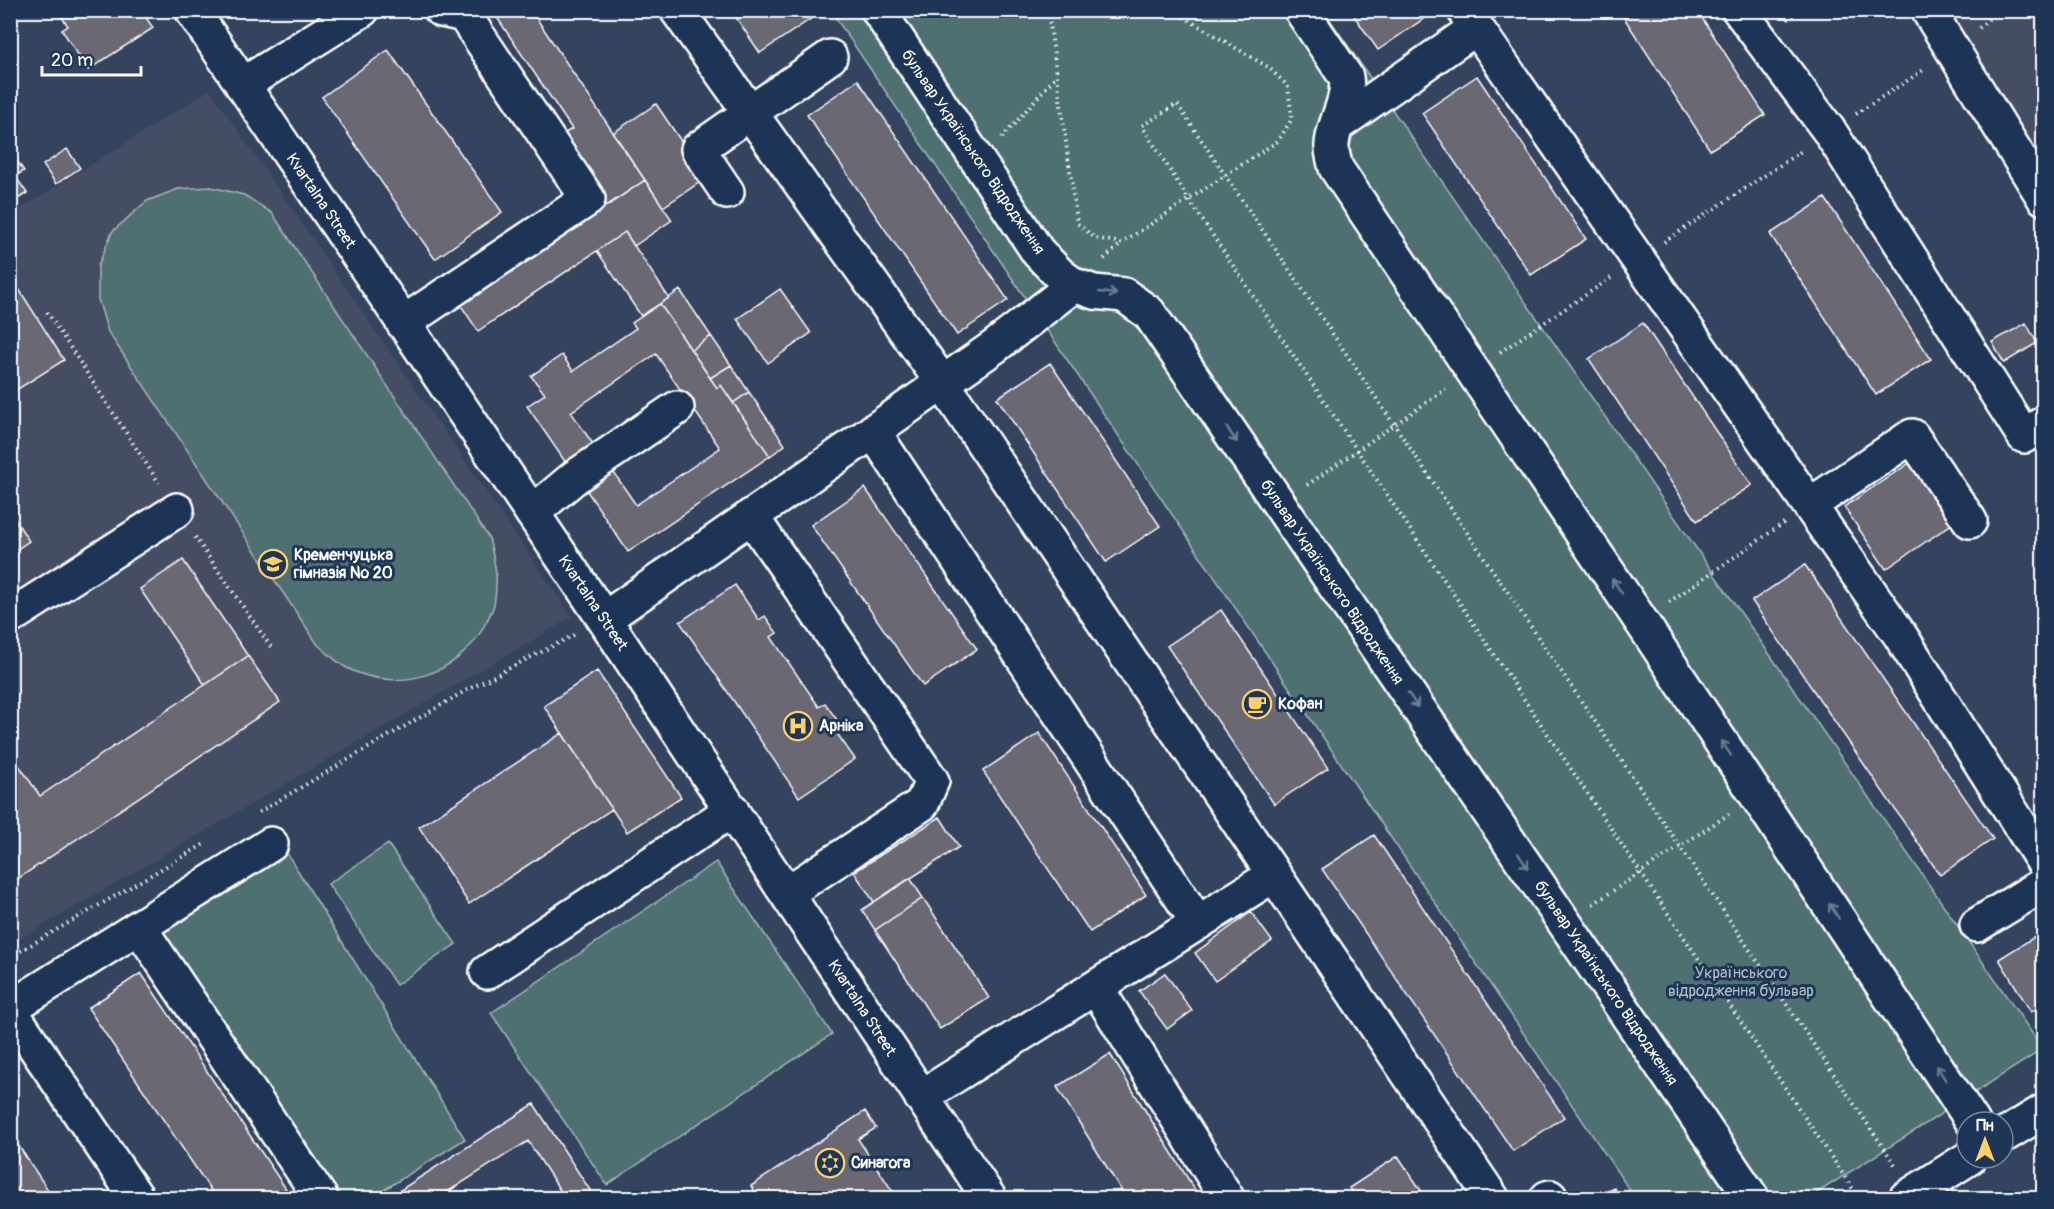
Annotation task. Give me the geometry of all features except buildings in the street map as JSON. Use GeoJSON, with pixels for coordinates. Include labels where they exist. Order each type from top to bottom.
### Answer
{"type":"FeatureCollection","features":[{"type":"Feature","properties":{"kind":"street","name":"Kvartalna Street"},"geometry":{"type":"LineString","coordinates":[[192,10],[604,619],[989,1198]]}},
{"type":"Feature","properties":{"kind":"street"},"geometry":{"type":"LineString","coordinates":[[242,85],[362,10]]}},
{"type":"Feature","properties":{"kind":"street"},"geometry":{"type":"LineString","coordinates":[[403,323],[588,199],[464,15],[441,10]]}},
{"type":"Feature","properties":{"kind":"street"},"geometry":{"type":"LineString","coordinates":[[677,10],[942,382],[1492,1198]]}},
{"type":"Feature","properties":{"kind":"street","name":"бульвар Українського Відродження"},"geometry":{"type":"LineString","coordinates":[[878,10],[1038,252],[1060,275],[1074,285],[1094,291],[1124,295],[1149,313],[1752,1198]]}},
{"type":"Feature","properties":{"kind":"street"},"geometry":{"type":"LineString","coordinates":[[1301,10],[1346,77],[1347,86],[1331,145],[1336,168],[1641,621],[1965,1110]]}},
{"type":"Feature","properties":{"kind":"street"},"geometry":{"type":"LineString","coordinates":[[1739,10],[1830,132],[2024,436],[2043,423]]}},
{"type":"Feature","properties":{"kind":"street"},"geometry":{"type":"LineString","coordinates":[[1928,10],[2043,198]]}},
{"type":"Feature","properties":{"kind":"street"},"geometry":{"type":"LineString","coordinates":[[1337,125],[1470,19],[1900,635],[2043,863]]}},
{"type":"Feature","properties":{"kind":"street"},"geometry":{"type":"LineString","coordinates":[[727,192],[698,149],[830,57]]}},
{"type":"Feature","properties":{"kind":"street"},"geometry":{"type":"LineString","coordinates":[[604,619],[994,347],[1074,285]]}},
{"type":"Feature","properties":{"kind":"street"},"geometry":{"type":"LineString","coordinates":[[532,513],[575,477],[677,408]]}},
{"type":"Feature","properties":{"kind":"street"},"geometry":{"type":"LineString","coordinates":[[873,431],[1198,922]]}},
{"type":"Feature","properties":{"kind":"street"},"geometry":{"type":"LineString","coordinates":[[1810,505],[1912,436],[1970,521]]}},
{"type":"Feature","properties":{"kind":"street"},"geometry":{"type":"LineString","coordinates":[[10,617],[177,510]]}},
{"type":"Feature","properties":{"kind":"street"},"geometry":{"type":"LineString","coordinates":[[751,516],[932,782],[922,804],[787,893]]}},
{"type":"Feature","properties":{"kind":"street"},"geometry":{"type":"LineString","coordinates":[[487,972],[732,810]]}},
{"type":"Feature","properties":{"kind":"street"},"geometry":{"type":"LineString","coordinates":[[137,1198],[10,1009],[271,844]]}},
{"type":"Feature","properties":{"kind":"street"},"geometry":{"type":"LineString","coordinates":[[921,1097],[1274,875]]}},
{"type":"Feature","properties":{"kind":"street"},"geometry":{"type":"LineString","coordinates":[[1977,925],[2043,884]]}},
{"type":"Feature","properties":{"kind":"street"},"geometry":{"type":"LineString","coordinates":[[139,927],[321,1198]]}},
{"type":"Feature","properties":{"kind":"street"},"geometry":{"type":"LineString","coordinates":[[1096,987],[1227,1198]]}},
{"type":"Feature","properties":{"kind":"street"},"geometry":{"type":"LineString","coordinates":[[2015,1128],[2043,1111]]}},
{"type":"Feature","properties":{"kind":"street"},"geometry":{"type":"LineString","coordinates":[[1910,1196],[1955,1167]]}},
{"type":"Feature","properties":{"kind":"path"},"geometry":{"type":"LineString","coordinates":[[1048,10],[1077,223],[1095,238],[1122,243],[1278,141],[1292,119],[1288,86],[1268,67],[1172,10]]}},
{"type":"Feature","properties":{"kind":"path"},"geometry":{"type":"LineString","coordinates":[[1280,504],[1473,370],[1952,51]]}},
{"type":"Feature","properties":{"kind":"path"},"geometry":{"type":"LineString","coordinates":[[980,164],[1056,76]]}},
{"type":"Feature","properties":{"kind":"path"},"geometry":{"type":"LineString","coordinates":[[1859,1198],[1189,200],[1142,126],[1177,104],[1680,847],[1910,1196]]}},
{"type":"Feature","properties":{"kind":"path"},"geometry":{"type":"LineString","coordinates":[[1641,621],[1810,505]]}},
{"type":"Feature","properties":{"kind":"path"},"geometry":{"type":"LineString","coordinates":[[259,812],[465,691],[604,619]]}},
{"type":"Feature","properties":{"kind":"path"},"geometry":{"type":"LineString","coordinates":[[1564,923],[1757,795]]}},
{"type":"Feature","properties":{"kind":"path"},"geometry":{"type":"LineString","coordinates":[[10,957],[207,842]]}},
{"type":"Feature","properties":{"kind":"shaded area"},"geometry":{"type":"Polygon","coordinates":[[[1945,11],[2043,11],[2043,172],[1945,11]]]}},
{"type":"Feature","properties":{"kind":"shaded area","name":"Кременчуцька гімназія № 20"},"geometry":{"type":"Polygon","coordinates":[[[210,90],[572,617],[11,944],[10,510],[18,505],[11,494],[11,394],[64,360],[11,275],[11,252],[16,249],[11,240],[11,215],[210,90]]]}},
{"type":"Feature","properties":{"kind":"green space","name":"Українського відродження бульвар"},"geometry":{"type":"Polygon","coordinates":[[[831,11],[1324,11],[2043,1049],[1809,1198],[1635,1198],[831,11]]]}},
{"type":"Feature","properties":{"kind":"green space"},"geometry":{"type":"Polygon","coordinates":[[[211,187],[244,195],[272,213],[489,538],[496,578],[493,608],[473,643],[443,668],[406,679],[366,676],[347,668],[318,645],[108,332],[98,299],[98,266],[112,232],[147,201],[178,189],[211,187]]]}},
{"type":"Feature","properties":{"kind":"green space"},"geometry":{"type":"Polygon","coordinates":[[[388,844],[456,944],[396,985],[328,884],[388,844]]]}},
{"type":"Feature","properties":{"kind":"green space"},"geometry":{"type":"Polygon","coordinates":[[[285,850],[465,1139],[371,1198],[339,1198],[160,934],[285,850]]]}},
{"type":"Feature","properties":{"kind":"green space"},"geometry":{"type":"Polygon","coordinates":[[[716,862],[832,1034],[607,1185],[491,1013],[716,862]]]}},
{"type":"Feature","properties":{"kind":"place","name":"Кременчуцька гімназія № 20"},"geometry":{"type":"Point","coordinates":[273,564]}},
{"type":"Feature","properties":{"kind":"place","name":"Кофан"},"geometry":{"type":"Point","coordinates":[1257,704]}},
{"type":"Feature","properties":{"kind":"place","name":"Арніка"},"geometry":{"type":"Point","coordinates":[798,726]}},
{"type":"Feature","properties":{"kind":"place","name":"Синагога"},"geometry":{"type":"Point","coordinates":[830,1163]}}]}
